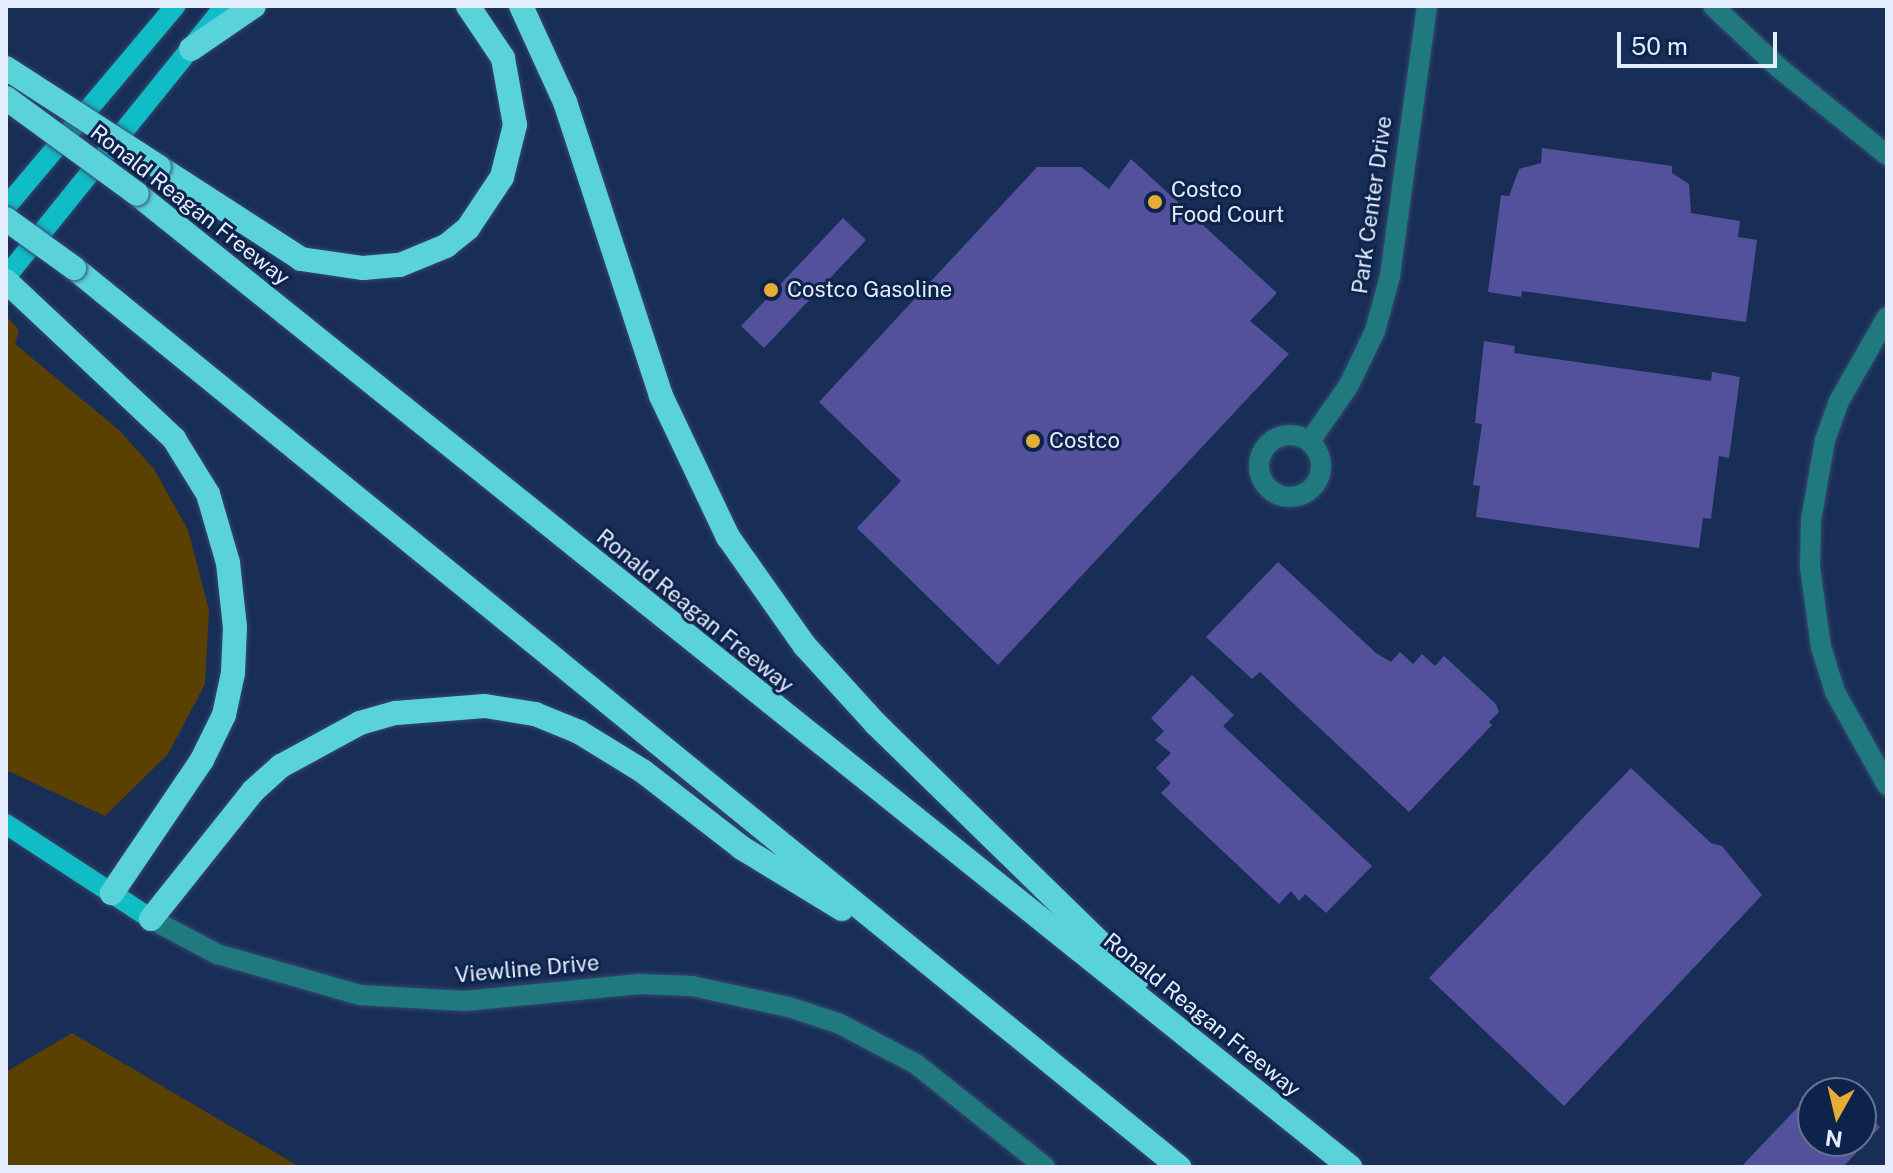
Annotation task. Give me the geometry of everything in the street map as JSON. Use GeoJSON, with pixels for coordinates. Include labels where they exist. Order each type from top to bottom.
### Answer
{"type":"FeatureCollection","features":[{"type":"Feature","properties":{"kind":"highway"},"geometry":{"type":"LineString","coordinates":[[191,49],[254,6]]}},
{"type":"Feature","properties":{"kind":"highway"},"geometry":{"type":"LineString","coordinates":[[6,68],[301,259],[363,268],[400,265],[446,246],[468,228],[502,177],[515,125],[503,58],[468,6]]}},
{"type":"Feature","properties":{"kind":"highway"},"geometry":{"type":"LineString","coordinates":[[521,6],[565,102],[672,421],[728,537],[760,587],[876,724],[1224,1065]]}},
{"type":"Feature","properties":{"kind":"highway","name":"Ronald Reagan Freeway"},"geometry":{"type":"LineString","coordinates":[[6,98],[137,194],[1350,1167]]}},
{"type":"Feature","properties":{"kind":"highway"},"geometry":{"type":"LineString","coordinates":[[6,219],[74,268],[1179,1167]]}},
{"type":"Feature","properties":{"kind":"highway"},"geometry":{"type":"LineString","coordinates":[[6,279],[146,409],[194,468],[219,530],[234,596],[233,673],[224,715],[202,760],[112,893]]}},
{"type":"Feature","properties":{"kind":"highway"},"geometry":{"type":"LineString","coordinates":[[151,919],[253,791],[281,766],[360,723],[439,707],[485,706],[535,714],[579,732],[644,772],[742,848],[921,957]]}},
{"type":"Feature","properties":{"kind":"main road"},"geometry":{"type":"LineString","coordinates":[[6,207],[175,6]]}},
{"type":"Feature","properties":{"kind":"main road"},"geometry":{"type":"LineString","coordinates":[[6,279],[225,6]]}},
{"type":"Feature","properties":{"kind":"main road","name":"Viewline Drive"},"geometry":{"type":"LineString","coordinates":[[6,824],[151,919]]}},
{"type":"Feature","properties":{"kind":"street","name":"Park Center Drive"},"geometry":{"type":"LineString","coordinates":[[1310,441],[1349,385],[1375,331],[1390,276],[1418,40],[1427,6]]}},
{"type":"Feature","properties":{"kind":"street"},"geometry":{"type":"LineString","coordinates":[[1713,6],[1779,68],[1887,155]]}},
{"type":"Feature","properties":{"kind":"street"},"geometry":{"type":"LineString","coordinates":[[1887,317],[1839,401],[1825,440],[1811,520],[1810,567],[1821,647],[1835,692],[1887,785]]}},
{"type":"Feature","properties":{"kind":"street","name":"Viewline Drive"},"geometry":{"type":"LineString","coordinates":[[151,919],[217,954],[360,995],[465,1001],[639,984],[692,986],[789,1007],[840,1024],[916,1064],[1045,1167]]}},
{"type":"Feature","properties":{"kind":"shaded area"},"geometry":{"type":"Polygon","coordinates":[[[6,316],[19,330],[15,344],[119,430],[154,469],[188,530],[209,610],[205,684],[168,754],[105,816],[6,770],[6,316]]]}},
{"type":"Feature","properties":{"kind":"shaded area"},"geometry":{"type":"Polygon","coordinates":[[[72,1033],[300,1167],[6,1167],[6,1072],[72,1033]]]}},
{"type":"Feature","properties":{"kind":"building"},"geometry":{"type":"Polygon","coordinates":[[[1542,148],[1672,166],[1672,173],[1689,184],[1691,213],[1740,221],[1738,237],[1757,240],[1746,322],[1522,291],[1521,297],[1488,292],[1501,195],[1509,196],[1519,169],[1541,163],[1542,148]]]}},
{"type":"Feature","properties":{"kind":"building","name":"Costco"},"geometry":{"type":"Polygon","coordinates":[[[1131,159],[1277,293],[1250,321],[1289,354],[998,665],[857,528],[901,481],[819,402],[1037,167],[1081,167],[1109,189],[1131,159]]]}},
{"type":"Feature","properties":{"kind":"building"},"geometry":{"type":"Polygon","coordinates":[[[843,218],[866,240],[764,348],[741,326],[843,218]]]}},
{"type":"Feature","properties":{"kind":"building"},"geometry":{"type":"Polygon","coordinates":[[[1484,341],[1515,346],[1514,353],[1711,381],[1712,372],[1740,377],[1729,458],[1719,456],[1711,519],[1703,518],[1699,548],[1476,517],[1480,486],[1473,485],[1482,424],[1475,423],[1484,341]]]}},
{"type":"Feature","properties":{"kind":"building"},"geometry":{"type":"Polygon","coordinates":[[[1278,562],[1376,653],[1391,662],[1400,652],[1413,664],[1422,654],[1435,666],[1444,656],[1496,704],[1499,712],[1489,722],[1492,725],[1409,812],[1260,672],[1252,679],[1206,637],[1278,562]]]}},
{"type":"Feature","properties":{"kind":"building"},"geometry":{"type":"Polygon","coordinates":[[[1192,675],[1234,715],[1223,726],[1372,866],[1326,913],[1305,894],[1299,901],[1291,891],[1279,904],[1161,793],[1171,783],[1156,768],[1171,753],[1155,740],[1164,731],[1151,718],[1192,675]]]}},
{"type":"Feature","properties":{"kind":"building"},"geometry":{"type":"Polygon","coordinates":[[[1631,768],[1711,843],[1722,846],[1762,895],[1564,1106],[1429,978],[1631,768]]]}},
{"type":"Feature","properties":{"kind":"building"},"geometry":{"type":"Polygon","coordinates":[[[1797,1108],[1797,1157],[1852,1157],[1843,1167],[1741,1167],[1797,1108]]]}},
{"type":"Feature","properties":{"kind":"place","name":"Costco Food Court"},"geometry":{"type":"Point","coordinates":[1155,202]}},
{"type":"Feature","properties":{"kind":"place","name":"Costco Gasoline"},"geometry":{"type":"Point","coordinates":[771,290]}},
{"type":"Feature","properties":{"kind":"place","name":"Costco"},"geometry":{"type":"Point","coordinates":[1033,441]}}]}
